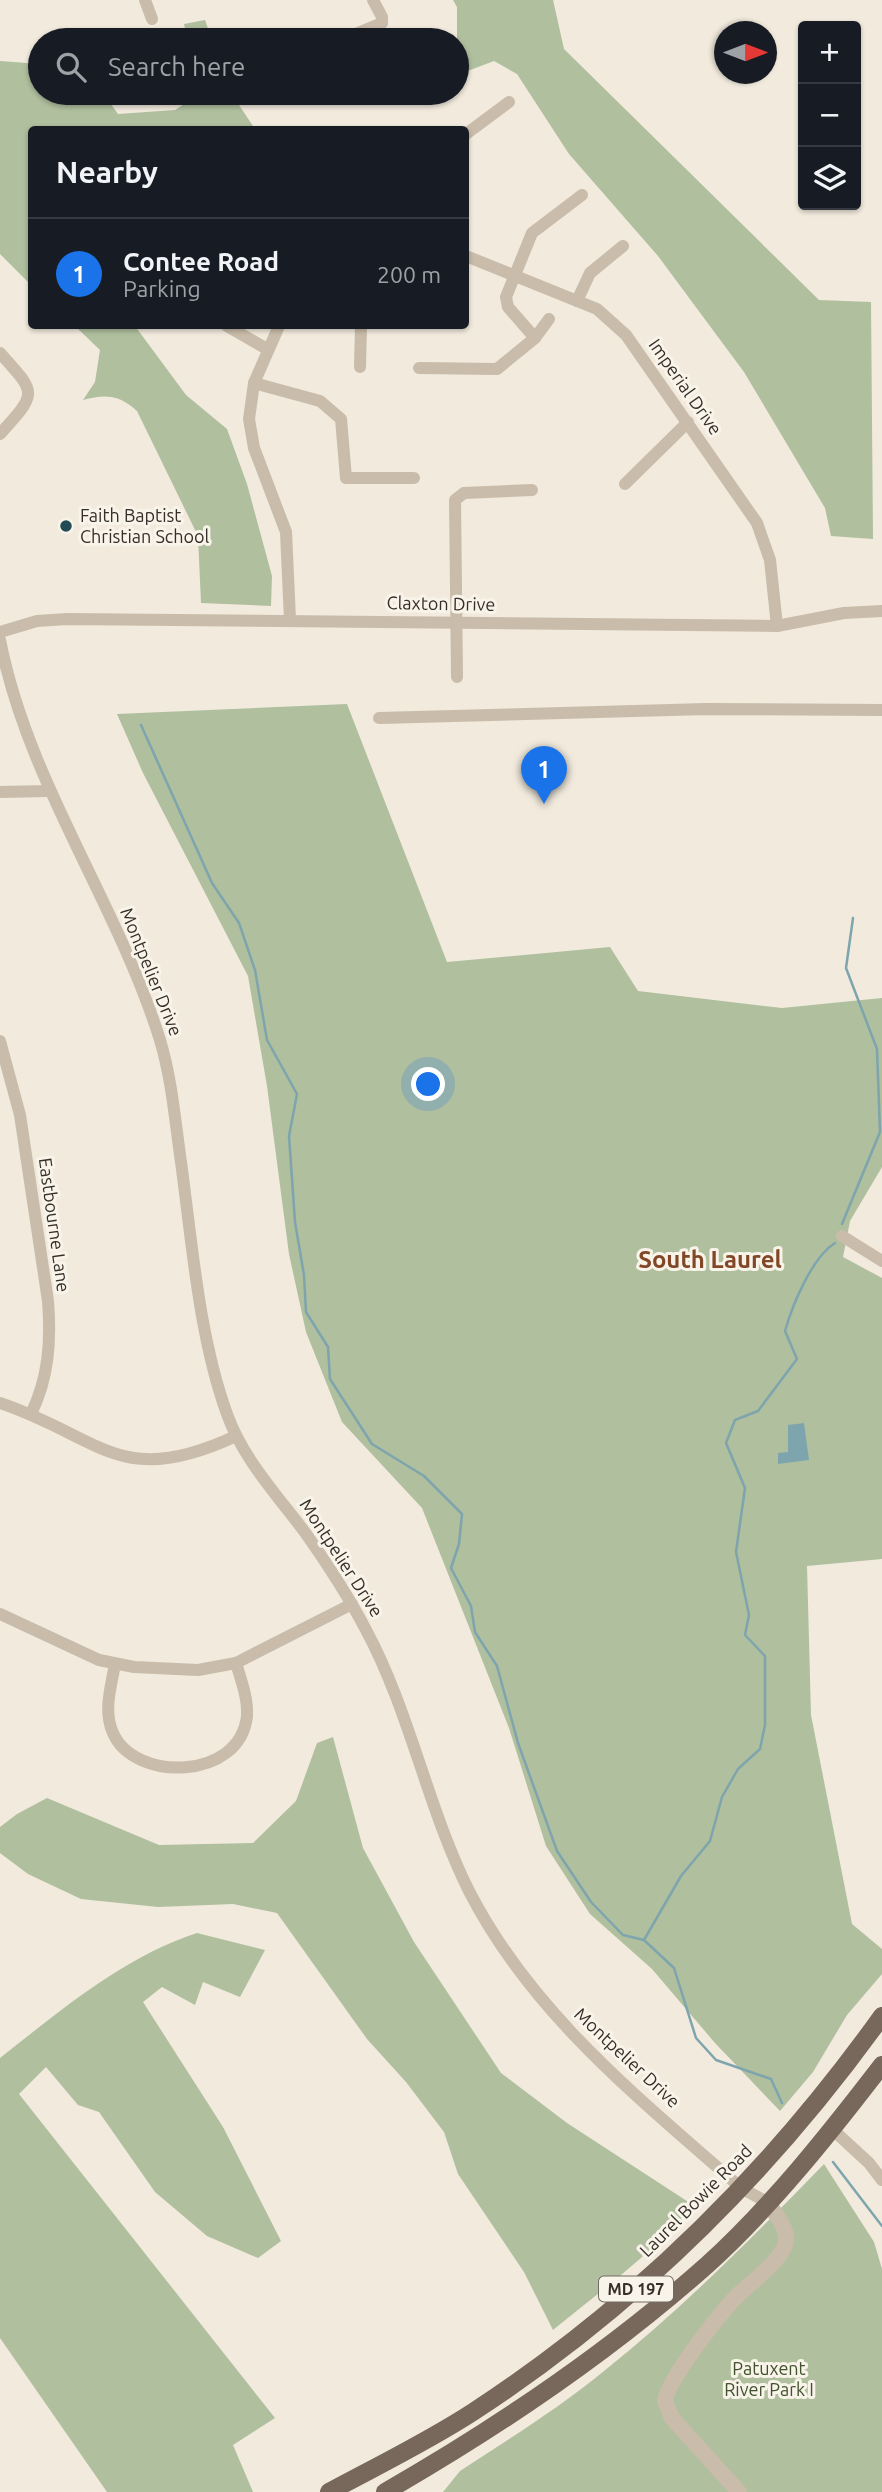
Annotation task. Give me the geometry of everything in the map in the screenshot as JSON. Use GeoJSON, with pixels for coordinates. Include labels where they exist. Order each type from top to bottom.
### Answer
{"type":"FeatureCollection","features":[{"type":"Feature","properties":{"kind":"main road","name":"Laurel Bowie Road"},"geometry":{"type":"LineString","coordinates":[[329,2492],[458,2422],[564,2347],[646,2280],[741,2188],[818,2103],[882,2016]]}},
{"type":"Feature","properties":{"kind":"main road","name":"MD 197"},"geometry":{"type":"LineString","coordinates":[[385,2492],[496,2426],[575,2372],[708,2264],[832,2129],[882,2065]]}},
{"type":"Feature","properties":{"kind":"street"},"geometry":{"type":"LineString","coordinates":[[145,0],[152,19]]}},
{"type":"Feature","properties":{"kind":"street"},"geometry":{"type":"LineString","coordinates":[[368,28],[382,22],[373,0]]}},
{"type":"Feature","properties":{"kind":"street"},"geometry":{"type":"LineString","coordinates":[[469,132],[509,102]]}},
{"type":"Feature","properties":{"kind":"street"},"geometry":{"type":"LineString","coordinates":[[535,338],[506,303],[513,275],[532,233],[582,195]]}},
{"type":"Feature","properties":{"kind":"street"},"geometry":{"type":"LineString","coordinates":[[577,300],[590,272],[623,246]]}},
{"type":"Feature","properties":{"kind":"street","name":"Imperial Drive"},"geometry":{"type":"LineString","coordinates":[[469,257],[597,309],[615,323],[688,422],[757,523],[770,560],[777,626]]}},
{"type":"Feature","properties":{"kind":"street"},"geometry":{"type":"LineString","coordinates":[[419,368],[497,369],[535,338],[549,319]]}},
{"type":"Feature","properties":{"kind":"street"},"geometry":{"type":"LineString","coordinates":[[232,329],[267,349]]}},
{"type":"Feature","properties":{"kind":"street"},"geometry":{"type":"LineString","coordinates":[[277,329],[254,383],[251,433],[286,532],[290,620]]}},
{"type":"Feature","properties":{"kind":"street"},"geometry":{"type":"LineString","coordinates":[[360,368],[361,329]]}},
{"type":"Feature","properties":{"kind":"street"},"geometry":{"type":"LineString","coordinates":[[0,352],[26,381],[30,391],[27,401],[0,435]]}},
{"type":"Feature","properties":{"kind":"street"},"geometry":{"type":"LineString","coordinates":[[254,383],[320,401],[341,419],[346,478],[414,478]]}},
{"type":"Feature","properties":{"kind":"street"},"geometry":{"type":"LineString","coordinates":[[625,484],[688,422]]}},
{"type":"Feature","properties":{"kind":"street"},"geometry":{"type":"LineString","coordinates":[[457,677],[454,500],[464,493],[532,490]]}},
{"type":"Feature","properties":{"kind":"street","name":"Claxton Drive"},"geometry":{"type":"LineString","coordinates":[[0,632],[37,621],[67,619],[777,626],[844,613],[882,611]]}},
{"type":"Feature","properties":{"kind":"street","name":"Montpelier Drive"},"geometry":{"type":"LineString","coordinates":[[0,640],[12,691],[48,790],[142,990],[159,1038],[171,1085],[210,1353],[236,1436],[352,1604],[382,1665],[457,1866],[493,1934],[534,1991],[588,2053],[741,2188],[767,2202]]}},
{"type":"Feature","properties":{"kind":"street"},"geometry":{"type":"LineString","coordinates":[[379,718],[706,709],[882,710]]}},
{"type":"Feature","properties":{"kind":"street"},"geometry":{"type":"LineString","coordinates":[[0,792],[48,790]]}},
{"type":"Feature","properties":{"kind":"street","name":"Eastbourne Lane"},"geometry":{"type":"LineString","coordinates":[[0,1041],[20,1115],[48,1312],[47,1365],[31,1414]]}},
{"type":"Feature","properties":{"kind":"street"},"geometry":{"type":"LineString","coordinates":[[842,1236],[882,1261]]}},
{"type":"Feature","properties":{"kind":"street"},"geometry":{"type":"LineString","coordinates":[[0,1403],[31,1414],[97,1447],[145,1461],[180,1458],[236,1436]]}},
{"type":"Feature","properties":{"kind":"street"},"geometry":{"type":"LineString","coordinates":[[0,1614],[83,1654],[115,1664],[184,1670],[215,1668],[236,1663],[352,1604]]}},
{"type":"Feature","properties":{"kind":"street"},"geometry":{"type":"LineString","coordinates":[[115,1664],[108,1709],[117,1741],[141,1760],[192,1767],[204,1766],[222,1758],[241,1735],[247,1716],[236,1663]]}},
{"type":"Feature","properties":{"kind":"street"},"geometry":{"type":"LineString","coordinates":[[832,2129],[869,2163],[882,2180]]}},
{"type":"Feature","properties":{"kind":"street"},"geometry":{"type":"LineString","coordinates":[[740,2492],[672,2418],[665,2401],[672,2382],[730,2303],[778,2258],[785,2247],[787,2236],[767,2202]]}},
{"type":"Feature","properties":{"kind":"green space"},"geometry":{"type":"Polygon","coordinates":[[[453,0],[553,0],[564,49],[819,300],[871,302],[873,539],[831,536],[825,508],[744,372],[658,256],[569,154],[517,74],[494,61],[469,70],[469,28],[457,28],[457,7],[453,0]]]}},
{"type":"Feature","properties":{"kind":"green space"},"geometry":{"type":"Polygon","coordinates":[[[205,20],[208,28],[185,28],[184,24],[205,20]]]}},
{"type":"Feature","properties":{"kind":"green space"},"geometry":{"type":"Polygon","coordinates":[[[0,61],[28,63],[28,105],[112,105],[118,114],[175,110],[183,105],[239,105],[253,126],[28,126],[28,282],[0,254],[0,61]]]}},
{"type":"Feature","properties":{"kind":"green space"},"geometry":{"type":"Polygon","coordinates":[[[78,329],[137,329],[186,395],[227,429],[247,484],[272,576],[271,606],[201,603],[198,536],[137,411],[112,397],[83,400],[95,382],[100,350],[78,329]]]}},
{"type":"Feature","properties":{"kind":"green space"},"geometry":{"type":"Polygon","coordinates":[[[347,704],[447,962],[610,947],[638,991],[782,1008],[882,998],[882,1167],[850,1221],[843,1257],[882,1278],[882,1559],[807,1566],[811,1715],[852,1924],[882,1949],[882,1974],[847,2015],[813,2072],[780,2111],[715,2043],[652,1969],[590,1914],[546,1846],[509,1728],[422,1508],[342,1422],[306,1332],[289,1254],[267,1086],[248,976],[143,773],[117,714],[347,704]]]}},
{"type":"Feature","properties":{"kind":"green space"},"geometry":{"type":"Polygon","coordinates":[[[333,1737],[363,1848],[414,1942],[501,2073],[567,2123],[693,2205],[644,2255],[553,2330],[524,2272],[458,2174],[444,2132],[406,2082],[367,2039],[277,1913],[233,1904],[158,1907],[81,1899],[28,1874],[0,1853],[0,1827],[17,1814],[47,1798],[159,1845],[253,1843],[296,1801],[317,1743],[333,1737]]]}},
{"type":"Feature","properties":{"kind":"green space"},"geometry":{"type":"Polygon","coordinates":[[[197,1933],[265,1950],[240,1997],[203,1982],[195,2005],[162,1987],[143,2002],[223,2127],[281,2241],[258,2258],[207,2236],[155,2192],[99,2112],[78,2105],[46,2067],[19,2094],[275,2418],[233,2445],[253,2492],[107,2492],[0,2338],[0,2058],[69,2004],[118,1971],[170,1943],[197,1933]]]}},
{"type":"Feature","properties":{"kind":"green space","name":"Patuxent River Park I"},"geometry":{"type":"Polygon","coordinates":[[[824,2164],[874,2242],[882,2269],[882,2492],[443,2492],[460,2471],[569,2398],[633,2347],[717,2271],[824,2164]]]}},
{"type":"Feature","properties":{"kind":"water"},"geometry":{"type":"Polygon","coordinates":[[[804,1423],[809,1460],[778,1464],[778,1453],[788,1452],[788,1425],[804,1423]]]}},
{"type":"Feature","properties":{"kind":"waterway"},"geometry":{"type":"LineString","coordinates":[[141,725],[212,883],[239,923],[255,970],[267,1040],[297,1094],[289,1136],[295,1222],[304,1275],[306,1312],[328,1347],[330,1379],[372,1444],[424,1476],[462,1514],[459,1544],[451,1568],[471,1606],[475,1632],[497,1666],[518,1743],[557,1851],[591,1902],[623,1935],[644,1940]]}},
{"type":"Feature","properties":{"kind":"waterway"},"geometry":{"type":"LineString","coordinates":[[842,1224],[880,1132],[877,1049],[846,968],[853,918]]}},
{"type":"Feature","properties":{"kind":"waterway"},"geometry":{"type":"LineString","coordinates":[[782,2103],[771,2079],[716,2060],[696,2038],[674,1968],[644,1940],[681,1876],[710,1841],[722,1797],[738,1769],[760,1749],[765,1725],[765,1656],[745,1635],[749,1615],[736,1552],[745,1488],[726,1443],[735,1420],[758,1411],[797,1359],[785,1331],[788,1321],[811,1270],[835,1243]]}},
{"type":"Feature","properties":{"kind":"waterway"},"geometry":{"type":"LineString","coordinates":[[833,2162],[882,2226]]}},
{"type":"Feature","properties":{"kind":"place","name":"Faith Baptist Christian School"},"geometry":{"type":"Point","coordinates":[66,526]}},
{"type":"Feature","properties":{"kind":"place","name":"Contee Road"},"geometry":{"type":"Point","coordinates":[544,804]}},
{"type":"Feature","properties":{"kind":"district","name":"South Laurel"},"geometry":{"type":"Point","coordinates":[710,1260]}}]}
